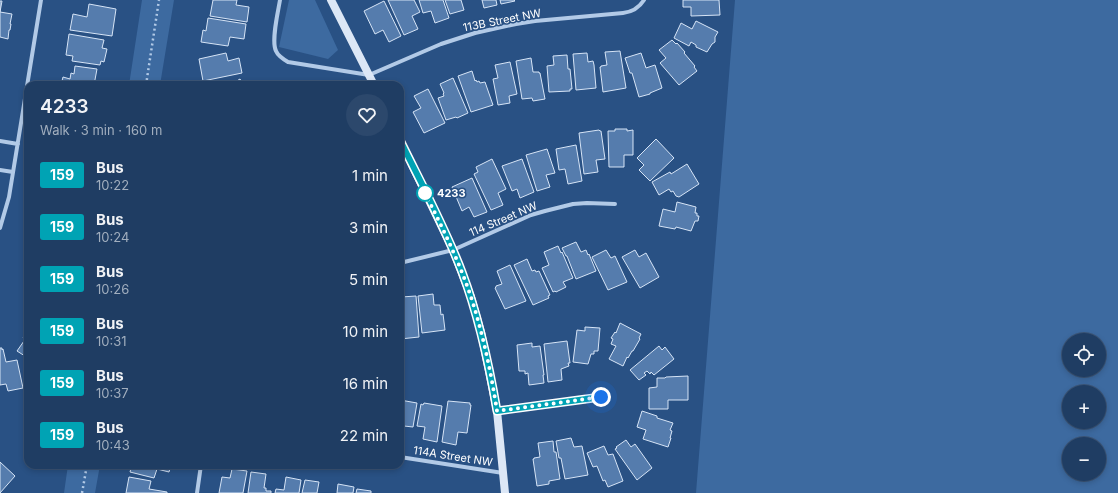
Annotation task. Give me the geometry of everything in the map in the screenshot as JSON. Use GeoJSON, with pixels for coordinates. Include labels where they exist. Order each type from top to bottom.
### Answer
{"type":"FeatureCollection","features":[{"type":"Feature","properties":{"kind":"street"},"geometry":{"type":"LineString","coordinates":[[28,81],[41,0]]}},
{"type":"Feature","properties":{"kind":"street"},"geometry":{"type":"LineString","coordinates":[[280,0],[274,44],[280,57],[288,62],[369,75]]}},
{"type":"Feature","properties":{"kind":"street"},"geometry":{"type":"LineString","coordinates":[[331,0],[372,81]]}},
{"type":"Feature","properties":{"kind":"street","name":"113B Street NW"},"geometry":{"type":"LineString","coordinates":[[369,75],[441,44],[475,33],[535,21],[631,12],[643,2]]}},
{"type":"Feature","properties":{"kind":"street"},"geometry":{"type":"LineString","coordinates":[[0,228],[9,197],[14,172],[24,106]]}},
{"type":"Feature","properties":{"kind":"street"},"geometry":{"type":"LineString","coordinates":[[0,141],[18,144]]}},
{"type":"Feature","properties":{"kind":"street"},"geometry":{"type":"LineString","coordinates":[[404,148],[453,250],[471,296],[493,384],[505,493]]}},
{"type":"Feature","properties":{"kind":"street"},"geometry":{"type":"LineString","coordinates":[[0,170],[14,172]]}},
{"type":"Feature","properties":{"kind":"street","name":"114 Street NW"},"geometry":{"type":"LineString","coordinates":[[404,262],[453,250],[545,210],[573,204],[615,204]]}},
{"type":"Feature","properties":{"kind":"street"},"geometry":{"type":"LineString","coordinates":[[497,411],[601,397]]}},
{"type":"Feature","properties":{"kind":"street","name":"114A Street NW"},"geometry":{"type":"LineString","coordinates":[[404,458],[504,473]]}},
{"type":"Feature","properties":{"kind":"street"},"geometry":{"type":"LineString","coordinates":[[197,493],[200,469]]}},
{"type":"Feature","properties":{"kind":"path"},"geometry":{"type":"LineString","coordinates":[[147,81],[159,0]]}},
{"type":"Feature","properties":{"kind":"path"},"geometry":{"type":"LineString","coordinates":[[82,493],[85,469]]}},
{"type":"Feature","properties":{"kind":"shaded area"},"geometry":{"type":"Polygon","coordinates":[[[142,0],[174,0],[161,81],[130,81],[142,0]]]}},
{"type":"Feature","properties":{"kind":"shaded area"},"geometry":{"type":"Polygon","coordinates":[[[289,0],[315,0],[338,50],[328,59],[279,47],[289,0]]]}},
{"type":"Feature","properties":{"kind":"shaded area"},"geometry":{"type":"Polygon","coordinates":[[[735,0],[1118,0],[1118,493],[696,493],[735,0]]]}},
{"type":"Feature","properties":{"kind":"shaded area"},"geometry":{"type":"Polygon","coordinates":[[[67,469],[99,469],[95,493],[64,493],[67,469]]]}},
{"type":"Feature","properties":{"kind":"building"},"geometry":{"type":"Polygon","coordinates":[[[213,0],[237,0],[236,5],[249,7],[247,22],[210,16],[213,0]]]}},
{"type":"Feature","properties":{"kind":"building"},"geometry":{"type":"Polygon","coordinates":[[[388,0],[414,0],[420,12],[412,16],[418,29],[404,35],[388,0]]]}},
{"type":"Feature","properties":{"kind":"building"},"geometry":{"type":"Polygon","coordinates":[[[419,0],[443,0],[449,18],[435,23],[431,11],[423,13],[419,0]]]}},
{"type":"Feature","properties":{"kind":"building"},"geometry":{"type":"Polygon","coordinates":[[[445,0],[461,0],[464,10],[450,14],[445,0]]]}},
{"type":"Feature","properties":{"kind":"building"},"geometry":{"type":"Polygon","coordinates":[[[482,0],[496,0],[497,5],[484,8],[482,0]]]}},
{"type":"Feature","properties":{"kind":"building"},"geometry":{"type":"Polygon","coordinates":[[[500,0],[514,0],[515,1],[501,4],[500,0]]]}},
{"type":"Feature","properties":{"kind":"building"},"geometry":{"type":"Polygon","coordinates":[[[683,0],[719,0],[720,15],[691,16],[691,7],[683,7],[683,0]]]}},
{"type":"Feature","properties":{"kind":"building"},"geometry":{"type":"Polygon","coordinates":[[[0,1],[2,1],[0,12],[0,1]]]}},
{"type":"Feature","properties":{"kind":"building"},"geometry":{"type":"Polygon","coordinates":[[[384,1],[401,36],[389,42],[383,30],[375,34],[364,11],[384,1]]]}},
{"type":"Feature","properties":{"kind":"building"},"geometry":{"type":"Polygon","coordinates":[[[89,4],[116,9],[112,36],[70,30],[73,14],[87,17],[89,4]]]}},
{"type":"Feature","properties":{"kind":"building"},"geometry":{"type":"Polygon","coordinates":[[[0,12],[12,14],[8,39],[0,37],[0,12]]]}},
{"type":"Feature","properties":{"kind":"building"},"geometry":{"type":"Polygon","coordinates":[[[208,18],[246,24],[244,39],[230,37],[228,46],[201,42],[203,30],[206,31],[208,18]]]}},
{"type":"Feature","properties":{"kind":"building"},"geometry":{"type":"Polygon","coordinates":[[[696,21],[718,32],[715,37],[715,42],[707,52],[696,47],[696,45],[691,42],[689,46],[674,38],[681,23],[692,29],[696,21]]]}},
{"type":"Feature","properties":{"kind":"building"},"geometry":{"type":"Polygon","coordinates":[[[69,34],[104,40],[102,48],[107,49],[104,62],[101,61],[100,65],[72,61],[73,56],[66,55],[69,34]]]}},
{"type":"Feature","properties":{"kind":"building"},"geometry":{"type":"Polygon","coordinates":[[[672,40],[685,52],[684,53],[695,66],[694,67],[697,71],[679,85],[660,63],[666,58],[659,50],[672,40]]]}},
{"type":"Feature","properties":{"kind":"building"},"geometry":{"type":"Polygon","coordinates":[[[620,51],[626,88],[603,92],[600,67],[607,65],[605,52],[620,51]]]}},
{"type":"Feature","properties":{"kind":"building"},"geometry":{"type":"Polygon","coordinates":[[[226,53],[228,61],[239,58],[242,73],[203,81],[199,59],[226,53]]]}},
{"type":"Feature","properties":{"kind":"building"},"geometry":{"type":"Polygon","coordinates":[[[587,53],[588,62],[593,61],[596,88],[576,90],[573,54],[587,53]]]}},
{"type":"Feature","properties":{"kind":"building"},"geometry":{"type":"Polygon","coordinates":[[[641,53],[646,68],[655,65],[662,88],[650,94],[639,97],[632,73],[630,73],[625,58],[641,53]]]}},
{"type":"Feature","properties":{"kind":"building"},"geometry":{"type":"Polygon","coordinates":[[[567,55],[572,89],[570,89],[570,91],[549,92],[547,66],[554,65],[553,56],[567,55]]]}},
{"type":"Feature","properties":{"kind":"building"},"geometry":{"type":"Polygon","coordinates":[[[531,58],[533,72],[540,73],[545,99],[533,101],[532,98],[522,99],[516,61],[531,58]]]}},
{"type":"Feature","properties":{"kind":"building"},"geometry":{"type":"Polygon","coordinates":[[[510,62],[517,94],[509,96],[510,103],[498,105],[493,79],[498,78],[495,65],[510,62]]]}},
{"type":"Feature","properties":{"kind":"building"},"geometry":{"type":"Polygon","coordinates":[[[75,66],[97,69],[95,81],[62,81],[63,77],[70,79],[71,73],[74,74],[75,66]]]}},
{"type":"Feature","properties":{"kind":"building"},"geometry":{"type":"Polygon","coordinates":[[[472,71],[475,81],[479,81],[480,83],[485,82],[493,105],[471,112],[458,76],[472,71]]]}},
{"type":"Feature","properties":{"kind":"building"},"geometry":{"type":"Polygon","coordinates":[[[453,78],[468,113],[457,118],[446,120],[438,98],[444,96],[440,84],[453,78]]]}},
{"type":"Feature","properties":{"kind":"building"},"geometry":{"type":"Polygon","coordinates":[[[428,89],[445,123],[424,133],[413,112],[421,108],[414,96],[428,89]]]}},
{"type":"Feature","properties":{"kind":"building"},"geometry":{"type":"Polygon","coordinates":[[[615,129],[627,129],[627,131],[633,130],[633,155],[624,155],[624,167],[609,167],[608,131],[615,131],[615,129]]]}},
{"type":"Feature","properties":{"kind":"building"},"geometry":{"type":"Polygon","coordinates":[[[601,131],[605,159],[596,160],[598,172],[584,174],[579,133],[601,131]]]}},
{"type":"Feature","properties":{"kind":"building"},"geometry":{"type":"Polygon","coordinates":[[[656,139],[674,158],[650,181],[639,170],[644,165],[637,158],[656,139]]]}},
{"type":"Feature","properties":{"kind":"building"},"geometry":{"type":"Polygon","coordinates":[[[576,145],[582,181],[568,184],[565,169],[559,170],[556,149],[576,145]]]}},
{"type":"Feature","properties":{"kind":"building"},"geometry":{"type":"Polygon","coordinates":[[[547,149],[555,173],[546,175],[550,187],[537,191],[526,155],[547,149]]]}},
{"type":"Feature","properties":{"kind":"building"},"geometry":{"type":"Polygon","coordinates":[[[492,159],[506,189],[498,193],[503,205],[491,210],[474,174],[478,172],[476,167],[492,159]]]}},
{"type":"Feature","properties":{"kind":"building"},"geometry":{"type":"Polygon","coordinates":[[[522,159],[534,192],[520,198],[517,189],[512,191],[502,166],[522,159]]]}},
{"type":"Feature","properties":{"kind":"building"},"geometry":{"type":"Polygon","coordinates":[[[687,164],[699,184],[679,197],[669,189],[659,195],[652,182],[670,172],[671,174],[687,164]]]}},
{"type":"Feature","properties":{"kind":"building"},"geometry":{"type":"Polygon","coordinates":[[[472,178],[487,212],[474,217],[469,207],[462,211],[452,187],[472,178]]]}},
{"type":"Feature","properties":{"kind":"building"},"geometry":{"type":"Polygon","coordinates":[[[677,202],[696,207],[695,213],[699,216],[698,221],[695,221],[691,231],[676,227],[675,229],[659,226],[663,209],[675,212],[677,202]]]}},
{"type":"Feature","properties":{"kind":"building"},"geometry":{"type":"Polygon","coordinates":[[[576,242],[581,252],[586,250],[588,255],[589,254],[596,271],[576,279],[567,256],[562,248],[576,242]]]}},
{"type":"Feature","properties":{"kind":"building"},"geometry":{"type":"Polygon","coordinates":[[[558,246],[573,278],[563,282],[566,287],[553,292],[542,268],[549,265],[544,252],[558,246]]]}},
{"type":"Feature","properties":{"kind":"building"},"geometry":{"type":"Polygon","coordinates":[[[606,250],[611,258],[615,256],[627,282],[608,290],[592,257],[606,250]]]}},
{"type":"Feature","properties":{"kind":"building"},"geometry":{"type":"Polygon","coordinates":[[[635,250],[639,257],[646,253],[659,277],[640,288],[622,257],[635,250]]]}},
{"type":"Feature","properties":{"kind":"building"},"geometry":{"type":"Polygon","coordinates":[[[527,259],[532,271],[539,271],[550,295],[548,296],[549,298],[533,305],[514,265],[527,259]]]}},
{"type":"Feature","properties":{"kind":"building"},"geometry":{"type":"Polygon","coordinates":[[[510,265],[526,301],[505,309],[495,288],[496,286],[502,284],[497,271],[510,265]]]}},
{"type":"Feature","properties":{"kind":"building"},"geometry":{"type":"Polygon","coordinates":[[[433,294],[434,305],[440,305],[441,315],[443,314],[445,330],[422,333],[418,296],[433,294]]]}},
{"type":"Feature","properties":{"kind":"building"},"geometry":{"type":"Polygon","coordinates":[[[416,296],[419,337],[404,339],[404,297],[416,296]]]}},
{"type":"Feature","properties":{"kind":"building"},"geometry":{"type":"Polygon","coordinates":[[[620,323],[641,334],[640,339],[628,358],[627,357],[623,366],[609,359],[616,346],[611,344],[613,339],[611,338],[615,332],[616,333],[620,323]]]}},
{"type":"Feature","properties":{"kind":"building"},"geometry":{"type":"Polygon","coordinates":[[[585,327],[600,328],[598,351],[594,351],[594,354],[591,354],[588,364],[573,362],[577,330],[585,331],[585,327]]]}},
{"type":"Feature","properties":{"kind":"building"},"geometry":{"type":"Polygon","coordinates":[[[24,341],[24,355],[17,351],[24,341]]]}},
{"type":"Feature","properties":{"kind":"building"},"geometry":{"type":"Polygon","coordinates":[[[567,341],[570,363],[568,363],[569,366],[561,369],[562,380],[548,382],[544,344],[567,341]]]}},
{"type":"Feature","properties":{"kind":"building"},"geometry":{"type":"Polygon","coordinates":[[[532,343],[532,347],[540,346],[544,383],[529,385],[528,373],[525,374],[525,371],[519,371],[517,345],[532,343]]]}},
{"type":"Feature","properties":{"kind":"building"},"geometry":{"type":"Polygon","coordinates":[[[659,346],[662,350],[665,347],[674,359],[654,375],[647,371],[644,373],[646,375],[639,380],[630,370],[659,346]]]}},
{"type":"Feature","properties":{"kind":"building"},"geometry":{"type":"Polygon","coordinates":[[[0,348],[2,348],[2,350],[3,349],[6,362],[17,360],[23,388],[8,391],[6,384],[0,385],[0,348]]]}},
{"type":"Feature","properties":{"kind":"building"},"geometry":{"type":"Polygon","coordinates":[[[688,376],[688,400],[668,400],[668,409],[649,409],[649,388],[657,387],[657,378],[688,376]]]}},
{"type":"Feature","properties":{"kind":"building"},"geometry":{"type":"Polygon","coordinates":[[[404,401],[417,403],[413,427],[404,426],[404,401]]]}},
{"type":"Feature","properties":{"kind":"building"},"geometry":{"type":"Polygon","coordinates":[[[448,401],[470,403],[471,405],[467,433],[458,432],[456,445],[442,442],[448,401]]]}},
{"type":"Feature","properties":{"kind":"building"},"geometry":{"type":"Polygon","coordinates":[[[424,403],[442,406],[437,442],[423,439],[425,427],[417,426],[421,404],[423,405],[424,403]]]}},
{"type":"Feature","properties":{"kind":"building"},"geometry":{"type":"Polygon","coordinates":[[[642,411],[673,423],[670,430],[672,431],[668,447],[643,439],[646,430],[637,427],[642,411]]]}},
{"type":"Feature","properties":{"kind":"building"},"geometry":{"type":"Polygon","coordinates":[[[571,438],[574,447],[582,446],[588,475],[565,479],[556,441],[571,438]]]}},
{"type":"Feature","properties":{"kind":"building"},"geometry":{"type":"Polygon","coordinates":[[[626,440],[631,447],[635,444],[652,468],[637,480],[615,449],[626,440]]]}},
{"type":"Feature","properties":{"kind":"building"},"geometry":{"type":"Polygon","coordinates":[[[553,441],[560,479],[549,481],[549,484],[537,486],[533,459],[540,457],[538,443],[553,441]]]}},
{"type":"Feature","properties":{"kind":"building"},"geometry":{"type":"Polygon","coordinates":[[[604,446],[608,455],[613,454],[623,481],[608,487],[605,480],[603,481],[597,466],[593,467],[587,453],[604,446]]]}},
{"type":"Feature","properties":{"kind":"building"},"geometry":{"type":"Polygon","coordinates":[[[0,462],[15,476],[0,493],[0,462]]]}},
{"type":"Feature","properties":{"kind":"building"},"geometry":{"type":"Polygon","coordinates":[[[131,469],[157,469],[154,478],[130,472],[131,469]]]}},
{"type":"Feature","properties":{"kind":"building"},"geometry":{"type":"Polygon","coordinates":[[[157,469],[170,469],[169,472],[157,469]]]}},
{"type":"Feature","properties":{"kind":"building"},"geometry":{"type":"Polygon","coordinates":[[[232,469],[247,471],[243,493],[219,493],[222,477],[230,478],[232,469]]]}},
{"type":"Feature","properties":{"kind":"building"},"geometry":{"type":"Polygon","coordinates":[[[251,472],[266,474],[264,488],[266,488],[266,491],[271,491],[271,493],[248,493],[251,472]]]}},
{"type":"Feature","properties":{"kind":"building"},"geometry":{"type":"Polygon","coordinates":[[[129,477],[151,481],[149,489],[167,493],[126,493],[129,477]]]}},
{"type":"Feature","properties":{"kind":"building"},"geometry":{"type":"Polygon","coordinates":[[[286,477],[301,480],[299,493],[275,493],[276,489],[284,490],[286,477]]]}},
{"type":"Feature","properties":{"kind":"building"},"geometry":{"type":"Polygon","coordinates":[[[305,480],[319,482],[317,493],[302,493],[305,480]]]}},
{"type":"Feature","properties":{"kind":"building"},"geometry":{"type":"Polygon","coordinates":[[[338,484],[354,487],[353,493],[337,493],[338,484]]]}},
{"type":"Feature","properties":{"kind":"building"},"geometry":{"type":"Polygon","coordinates":[[[357,489],[371,491],[371,493],[356,493],[357,489]]]}},
{"type":"Feature","properties":{"kind":"bus line","name":"159"},"geometry":{"type":"LineString","coordinates":[[404,148],[453,250],[471,296],[481,332],[497,411],[601,397]]}},
{"type":"Feature","properties":{"kind":"place","name":"4233"},"geometry":{"type":"Point","coordinates":[425,193]}},
{"type":"Feature","properties":{"kind":"route"},"geometry":{"type":"LineString","coordinates":[[425,193],[453,250],[471,296],[481,332],[497,411],[601,397]]}}]}
